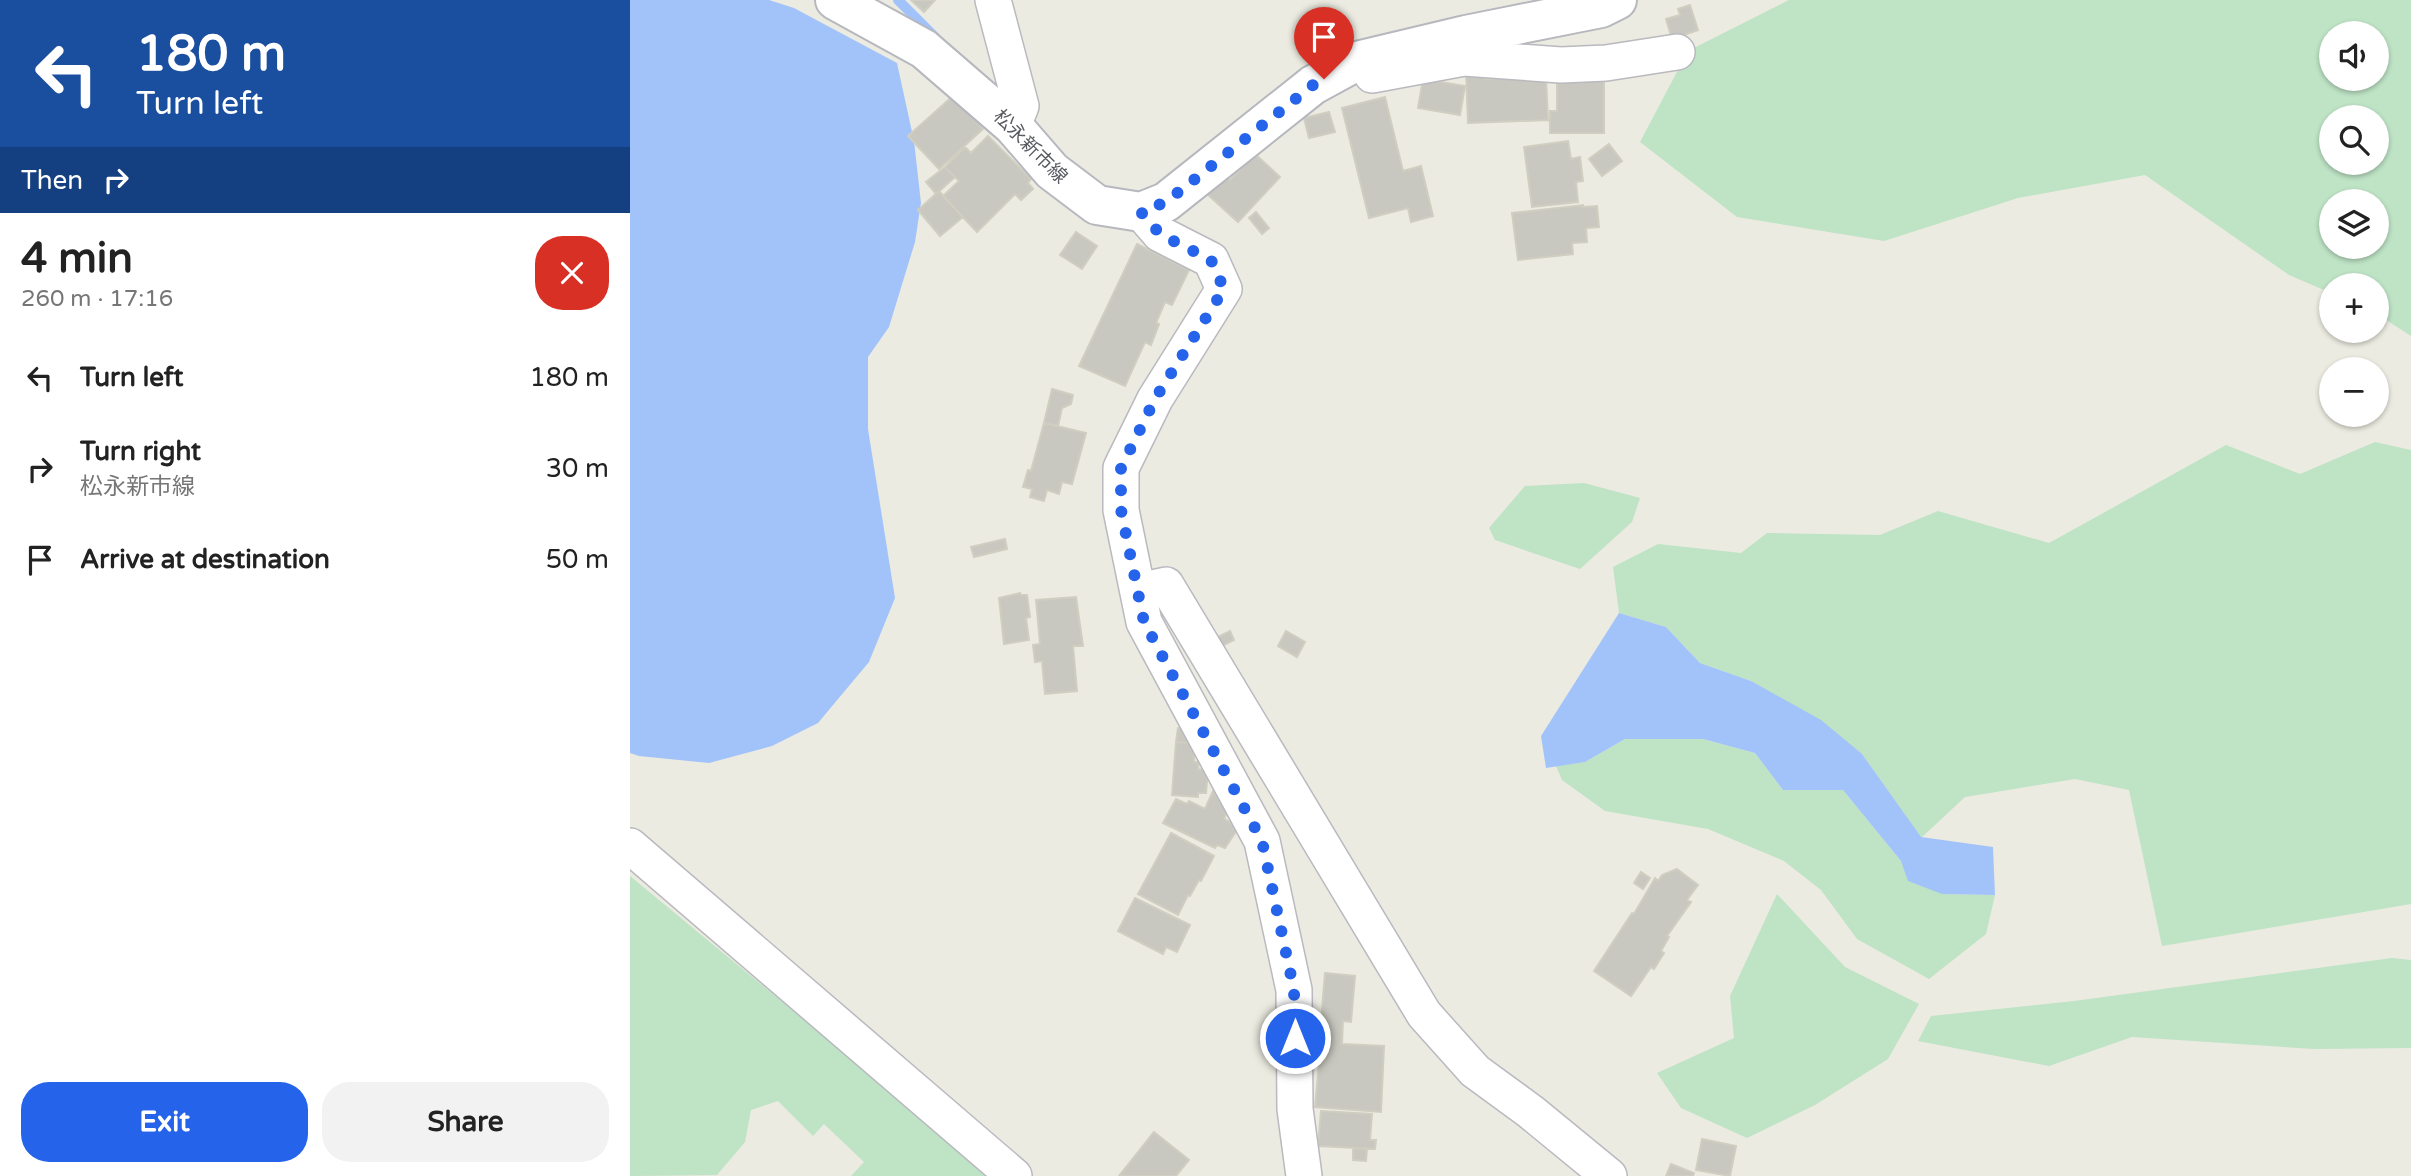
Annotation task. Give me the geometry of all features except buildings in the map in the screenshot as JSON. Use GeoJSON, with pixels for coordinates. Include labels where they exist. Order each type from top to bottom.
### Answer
{"type":"FeatureCollection","features":[{"type":"Feature","properties":{"kind":"main road","name":"松永新市線"},"geometry":{"type":"LineString","coordinates":[[835,0],[923,49],[1013,125],[1052,171],[1097,205],[1141,212]]}},
{"type":"Feature","properties":{"kind":"main road"},"geometry":{"type":"LineString","coordinates":[[1141,212],[1166,202],[1313,85],[1357,61],[1466,35],[1601,8],[1617,0]]}},
{"type":"Feature","properties":{"kind":"street"},"geometry":{"type":"LineString","coordinates":[[993,0],[1021,106],[1013,125]]}},
{"type":"Feature","properties":{"kind":"street"},"geometry":{"type":"LineString","coordinates":[[1324,79],[1333,90],[1376,74],[1464,58],[1561,65],[1606,63],[1677,52]]}},
{"type":"Feature","properties":{"kind":"street"},"geometry":{"type":"LineString","coordinates":[[1141,212],[1160,234],[1211,260],[1224,289],[1155,399],[1121,468],[1121,510],[1144,622],[1262,841],[1294,990],[1295,1109],[1304,1176]]}},
{"type":"Feature","properties":{"kind":"street"},"geometry":{"type":"LineString","coordinates":[[1138,591],[1166,585],[1424,1014],[1475,1071],[1531,1112],[1609,1176]]}},
{"type":"Feature","properties":{"kind":"street"},"geometry":{"type":"LineString","coordinates":[[630,846],[1014,1176]]}},
{"type":"Feature","properties":{"kind":"green space"},"geometry":{"type":"Polygon","coordinates":[[[1789,0],[2411,0],[2411,336],[2389,322],[2389,273],[2319,273],[2319,288],[2289,275],[2145,175],[2018,198],[1884,241],[1737,217],[1640,142],[1688,51],[1789,0]]]}},
{"type":"Feature","properties":{"kind":"green space"},"geometry":{"type":"Polygon","coordinates":[[[2375,442],[2411,450],[2411,904],[2162,946],[2129,790],[2075,779],[1965,797],[1921,838],[1862,754],[1751,681],[1700,663],[1666,627],[1619,613],[1613,567],[1658,544],[1741,553],[1767,533],[1880,535],[1938,511],[2049,543],[2226,445],[2300,474],[2375,442]]]}},
{"type":"Feature","properties":{"kind":"green space"},"geometry":{"type":"Polygon","coordinates":[[[1584,483],[1640,498],[1632,522],[1580,569],[1495,540],[1489,528],[1525,486],[1584,483]]]}},
{"type":"Feature","properties":{"kind":"green space"},"geometry":{"type":"Polygon","coordinates":[[[1625,739],[1703,739],[1755,753],[1783,790],[1843,790],[1901,861],[1942,894],[1995,895],[1986,934],[1929,979],[1857,939],[1821,890],[1784,861],[1708,829],[1605,811],[1562,780],[1556,766],[1585,762],[1625,739]]]}},
{"type":"Feature","properties":{"kind":"green space"},"geometry":{"type":"Polygon","coordinates":[[[630,876],[993,1176],[851,1176],[864,1162],[824,1124],[813,1136],[778,1101],[751,1110],[745,1142],[717,1175],[630,1176],[630,876]]]}},
{"type":"Feature","properties":{"kind":"green space"},"geometry":{"type":"Polygon","coordinates":[[[1777,894],[1845,967],[1919,1004],[1888,1059],[1815,1105],[1747,1138],[1681,1108],[1657,1073],[1734,1038],[1730,996],[1777,894]]]}},
{"type":"Feature","properties":{"kind":"green space"},"geometry":{"type":"Polygon","coordinates":[[[2392,958],[2411,960],[2411,1048],[2314,1049],[2132,1037],[2049,1066],[1918,1041],[1931,1016],[2074,1001],[2392,958]]]}},
{"type":"Feature","properties":{"kind":"water"},"geometry":{"type":"Polygon","coordinates":[[[630,0],[769,0],[794,8],[897,63],[914,141],[921,203],[915,242],[889,327],[868,357],[868,429],[895,598],[869,662],[818,723],[772,746],[709,763],[630,753],[630,0]]]}},
{"type":"Feature","properties":{"kind":"water"},"geometry":{"type":"Polygon","coordinates":[[[1619,613],[1666,627],[1700,663],[1751,681],[1821,720],[1862,754],[1921,837],[1993,847],[1995,895],[1942,894],[1908,881],[1901,861],[1843,790],[1783,790],[1755,753],[1703,739],[1625,739],[1585,762],[1546,768],[1541,736],[1619,613]]]}},
{"type":"Feature","properties":{"kind":"waterway"},"geometry":{"type":"LineString","coordinates":[[898,0],[935,37]]}},
{"type":"Feature","properties":{"kind":"route"},"geometry":{"type":"LineString","coordinates":[[1295,1038],[1294,990],[1262,841],[1144,622],[1121,510],[1121,468],[1155,399],[1224,289],[1211,260],[1160,234],[1141,212],[1166,202],[1324,79]]}}]}
